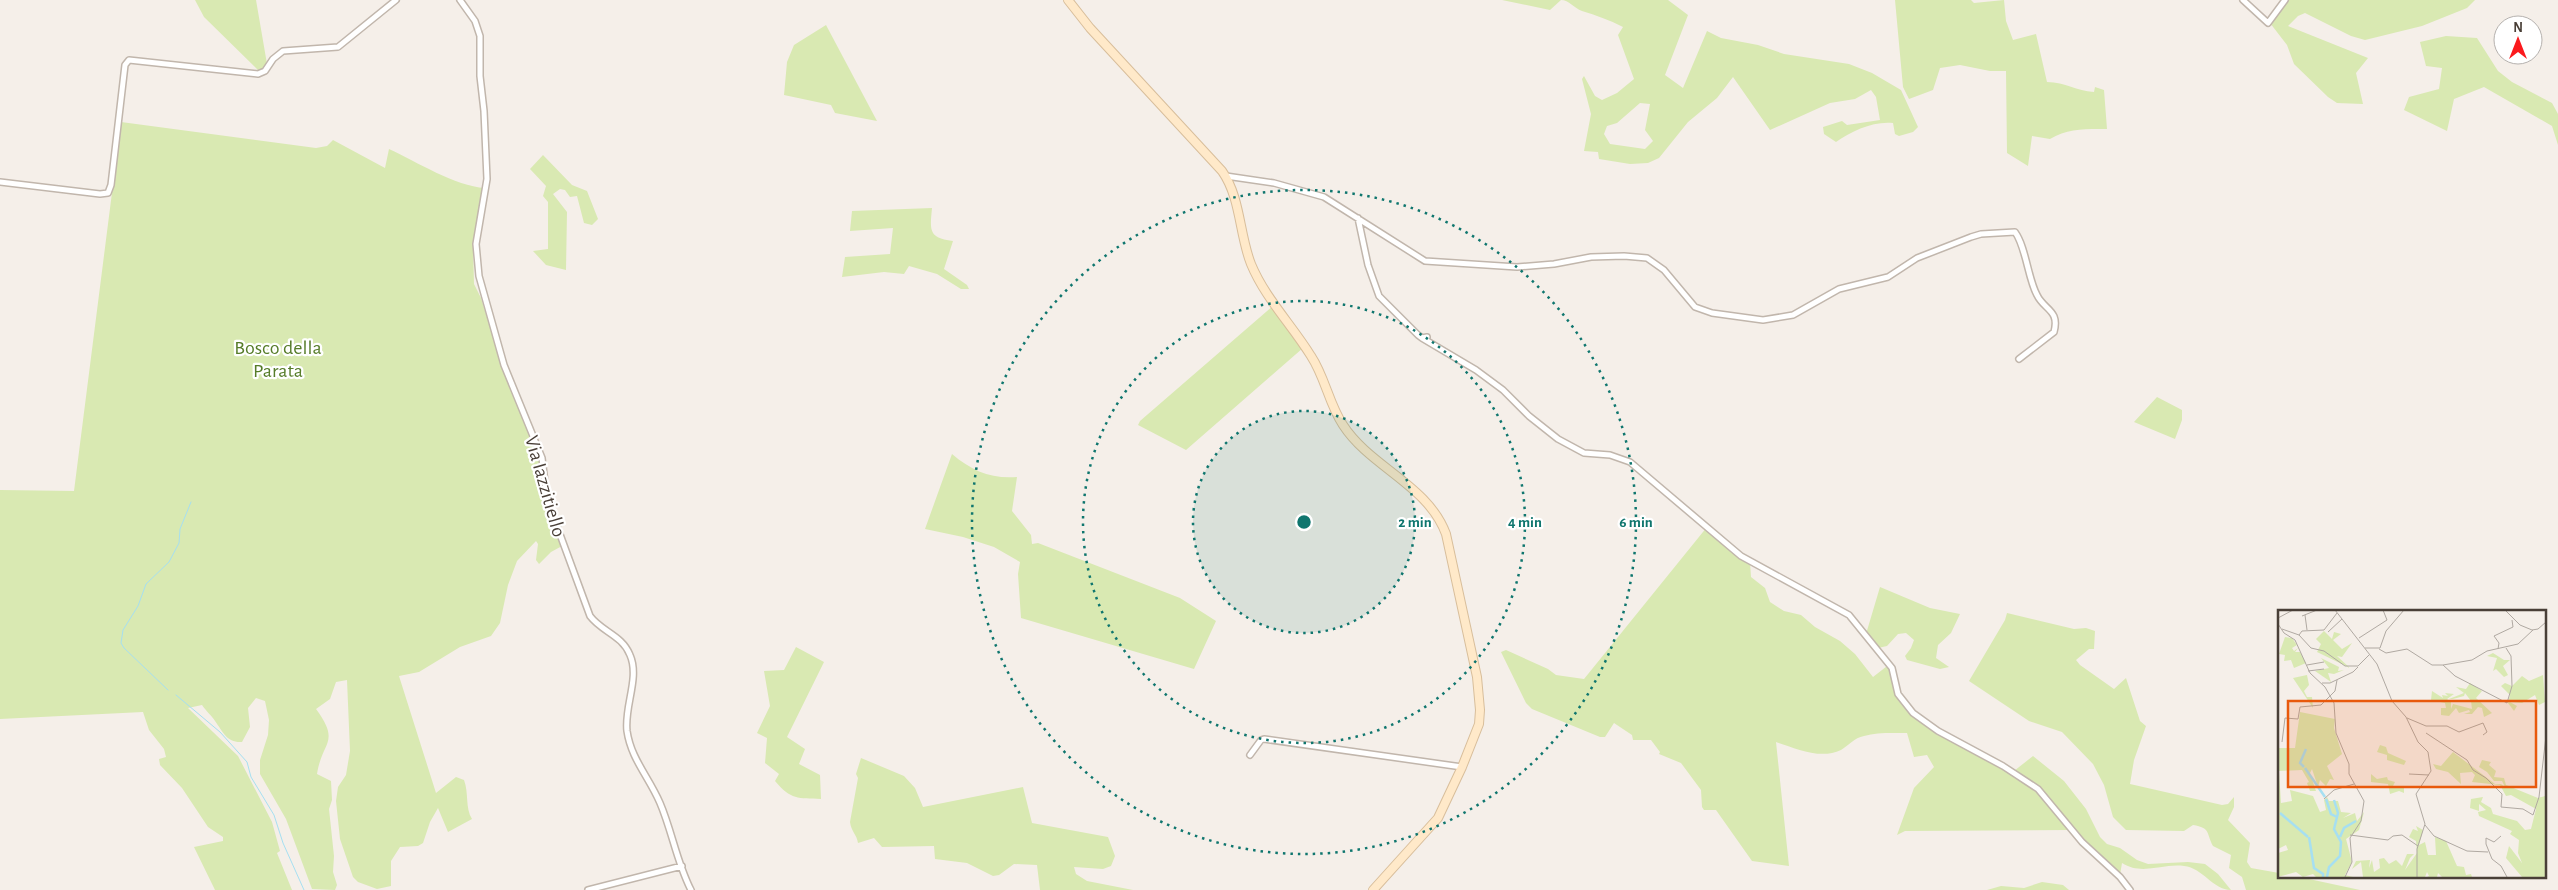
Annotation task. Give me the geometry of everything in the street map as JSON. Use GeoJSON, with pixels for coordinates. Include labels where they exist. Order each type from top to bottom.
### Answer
{"type":"FeatureCollection","features":[{"type":"Feature","properties":{"kind":"main road"},"geometry":{"type":"LineString","coordinates":[[1068,0],[1088,27],[1208,154],[1226,176],[1234,198],[1252,268],[1268,295],[1314,361],[1339,418],[1359,445],[1422,499],[1441,523],[1480,696],[1478,729],[1434,824],[1373,890]]}},
{"type":"Feature","properties":{"kind":"street"},"geometry":{"type":"LineString","coordinates":[[0,182],[100,194],[108,193],[111,185],[128,60],[258,74],[265,71],[283,51],[338,47],[396,0]]}},
{"type":"Feature","properties":{"kind":"street","name":"Via Iazzitiello"},"geometry":{"type":"LineString","coordinates":[[460,0],[476,21],[480,36],[480,76],[484,111],[487,179],[476,234],[476,258],[482,294],[504,365],[542,458],[547,499],[590,616],[602,629],[620,639],[631,656],[633,677],[626,721],[630,745],[635,761],[649,781],[661,805],[690,890]]}},
{"type":"Feature","properties":{"kind":"street"},"geometry":{"type":"LineString","coordinates":[[2243,0],[2268,23],[2285,0]]}},
{"type":"Feature","properties":{"kind":"street"},"geometry":{"type":"LineString","coordinates":[[1226,176],[1256,179],[1311,193],[1330,200],[1420,258],[1436,263],[1517,267],[1554,264],[1592,257],[1624,256],[1647,258],[1664,270],[1695,307],[1712,313],[1763,320],[1792,315],[1843,287],[1888,277],[1917,258],[1971,237],[1981,234],[2015,232],[2030,266],[2036,295],[2048,306],[2055,320],[2054,332],[2019,359]]}},
{"type":"Feature","properties":{"kind":"street"},"geometry":{"type":"LineString","coordinates":[[1358,218],[1368,265],[1379,296],[1424,337],[1476,370],[1503,390],[1528,416],[1558,439],[1584,453],[1610,455],[1630,462],[1741,556],[1849,615],[1892,668],[1898,694],[1913,713],[1938,731],[2003,766],[2038,789],[2082,842],[2120,877],[2130,890]]}},
{"type":"Feature","properties":{"kind":"street"},"geometry":{"type":"LineString","coordinates":[[1250,756],[1261,740],[1264,739],[1462,767]]}},
{"type":"Feature","properties":{"kind":"street"},"geometry":{"type":"LineString","coordinates":[[588,890],[682,866]]}},
{"type":"Feature","properties":{"kind":"green space"},"geometry":{"type":"Polygon","coordinates":[[[195,0],[256,0],[267,64],[260,72],[204,17],[195,0]]]}},
{"type":"Feature","properties":{"kind":"green space"},"geometry":{"type":"Polygon","coordinates":[[[1502,0],[1561,0],[1550,10],[1502,0]]]}},
{"type":"Feature","properties":{"kind":"green space"},"geometry":{"type":"Polygon","coordinates":[[[1564,0],[1668,0],[1688,15],[1665,75],[1683,88],[1707,31],[1721,38],[1758,45],[1784,54],[1849,64],[1872,73],[1901,90],[1918,127],[1913,132],[1899,136],[1895,134],[1893,123],[1870,125],[1836,142],[1824,134],[1823,127],[1842,121],[1847,125],[1880,120],[1876,97],[1871,90],[1855,99],[1830,103],[1770,130],[1733,77],[1717,98],[1688,122],[1659,158],[1648,163],[1630,164],[1599,159],[1598,152],[1584,151],[1591,114],[1582,79],[1584,76],[1595,96],[1602,100],[1617,93],[1634,79],[1618,35],[1623,27],[1582,11],[1564,0]],[[1640,103],[1617,123],[1607,126],[1604,134],[1610,144],[1645,149],[1653,141],[1645,130],[1650,104],[1640,103]]]}},
{"type":"Feature","properties":{"kind":"green space"},"geometry":{"type":"Polygon","coordinates":[[[1895,0],[1971,0],[1974,3],[2004,0],[2006,21],[2013,40],[2036,34],[2047,82],[2060,83],[2094,92],[2095,87],[2104,90],[2107,129],[2071,131],[2050,139],[2032,136],[2028,166],[2007,153],[2006,71],[1990,71],[1960,65],[1940,68],[1933,90],[1909,99],[1903,87],[1895,0]]]}},
{"type":"Feature","properties":{"kind":"green space"},"geometry":{"type":"Polygon","coordinates":[[[2286,0],[2475,0],[2467,8],[2422,26],[2365,40],[2351,36],[2305,13],[2298,16],[2288,26],[2368,58],[2356,73],[2363,104],[2337,103],[2328,97],[2294,64],[2287,45],[2270,23],[2286,0]]]}},
{"type":"Feature","properties":{"kind":"green space"},"geometry":{"type":"Polygon","coordinates":[[[826,25],[877,121],[835,113],[831,105],[784,95],[787,62],[794,45],[826,25]]]}},
{"type":"Feature","properties":{"kind":"green space"},"geometry":{"type":"Polygon","coordinates":[[[2446,36],[2477,38],[2498,71],[2512,82],[2552,103],[2558,114],[2558,145],[2552,126],[2484,87],[2454,99],[2447,131],[2404,110],[2409,97],[2439,89],[2442,68],[2426,66],[2420,42],[2446,36]]]}},
{"type":"Feature","properties":{"kind":"green space","name":"Bosco della Parata"},"geometry":{"type":"Polygon","coordinates":[[[121,122],[316,148],[327,146],[333,140],[385,168],[389,149],[436,173],[461,183],[485,188],[473,244],[474,284],[481,298],[501,362],[538,453],[545,499],[562,546],[551,552],[539,564],[536,560],[538,544],[536,541],[517,561],[508,585],[500,623],[491,636],[460,647],[419,672],[399,676],[436,793],[456,777],[464,780],[468,810],[472,819],[448,832],[438,808],[430,822],[423,843],[418,846],[400,847],[391,861],[391,886],[377,889],[358,882],[353,877],[340,839],[336,801],[338,787],[346,775],[350,751],[347,680],[336,682],[330,699],[316,709],[323,720],[329,736],[317,774],[331,781],[332,800],[329,809],[334,856],[333,872],[337,885],[335,890],[312,889],[286,819],[260,774],[260,760],[268,735],[269,720],[265,701],[256,698],[248,708],[250,727],[242,742],[229,739],[202,705],[188,708],[238,756],[272,822],[280,851],[277,853],[292,890],[215,890],[194,847],[223,841],[223,837],[208,827],[182,788],[160,765],[159,759],[166,757],[164,749],[149,730],[143,712],[0,719],[0,490],[74,491],[121,122]]]}},
{"type":"Feature","properties":{"kind":"green space"},"geometry":{"type":"Polygon","coordinates":[[[543,155],[572,185],[587,191],[598,219],[592,225],[584,223],[577,196],[570,197],[565,190],[560,189],[553,194],[567,212],[566,270],[546,265],[533,251],[548,249],[548,202],[543,196],[546,186],[530,169],[543,155]]]}},
{"type":"Feature","properties":{"kind":"green space"},"geometry":{"type":"Polygon","coordinates":[[[932,208],[932,232],[939,238],[953,241],[944,269],[967,285],[969,289],[961,289],[937,274],[909,266],[904,274],[884,272],[842,277],[845,257],[890,254],[893,228],[850,231],[852,211],[932,208]]]}},
{"type":"Feature","properties":{"kind":"green space"},"geometry":{"type":"Polygon","coordinates":[[[1273,306],[1303,348],[1186,450],[1138,425],[1140,421],[1273,306]]]}},
{"type":"Feature","properties":{"kind":"green space"},"geometry":{"type":"Polygon","coordinates":[[[2157,397],[2182,410],[2182,420],[2175,439],[2134,422],[2157,397]]]}},
{"type":"Feature","properties":{"kind":"green space"},"geometry":{"type":"Polygon","coordinates":[[[952,454],[982,473],[999,477],[1017,477],[1012,511],[1031,535],[1032,544],[1038,543],[1180,598],[1216,621],[1194,669],[1021,618],[1018,574],[1020,562],[994,547],[963,537],[925,529],[952,454]]]}},
{"type":"Feature","properties":{"kind":"green space"},"geometry":{"type":"Polygon","coordinates":[[[1707,527],[1750,562],[1751,577],[1765,588],[1770,602],[1784,611],[1801,615],[1815,627],[1840,641],[1855,654],[1873,677],[1891,663],[1895,671],[1901,696],[1923,719],[1953,739],[2014,771],[2033,756],[2064,781],[2086,809],[2100,837],[2107,844],[2120,848],[2137,860],[2148,864],[2188,862],[2205,864],[2218,874],[2231,890],[2219,887],[2197,871],[2184,866],[2137,869],[2122,863],[2120,875],[2070,830],[1905,831],[1897,835],[1914,788],[1934,767],[1927,755],[1914,757],[1907,733],[1885,733],[1857,738],[1841,750],[1825,754],[1799,750],[1776,742],[1789,866],[1752,861],[1716,810],[1704,810],[1702,807],[1701,790],[1681,763],[1659,754],[1660,752],[1651,740],[1633,740],[1632,735],[1614,723],[1605,737],[1600,737],[1532,709],[1526,703],[1501,652],[1506,650],[1548,669],[1556,675],[1584,679],[1707,527]]]}},
{"type":"Feature","properties":{"kind":"green space"},"geometry":{"type":"Polygon","coordinates":[[[1880,587],[1930,608],[1960,614],[1951,633],[1938,645],[1936,658],[1949,667],[1940,669],[1907,660],[1905,656],[1914,640],[1906,633],[1898,634],[1887,646],[1878,648],[1866,634],[1880,587]]]}},
{"type":"Feature","properties":{"kind":"green space"},"geometry":{"type":"Polygon","coordinates":[[[2007,613],[2074,629],[2086,628],[2095,631],[2094,649],[2089,649],[2076,660],[2080,665],[2114,689],[2126,678],[2140,721],[2146,726],[2134,760],[2130,784],[2222,805],[2228,804],[2234,797],[2234,807],[2228,820],[2250,843],[2247,862],[2251,868],[2278,873],[2278,878],[2304,878],[2360,890],[2246,890],[2242,877],[2229,868],[2231,855],[2213,846],[2207,832],[2203,828],[2193,825],[2184,831],[2126,830],[2113,817],[2104,785],[2093,764],[2062,732],[2029,721],[1969,681],[2005,620],[2007,613]]]}},
{"type":"Feature","properties":{"kind":"green space"},"geometry":{"type":"Polygon","coordinates":[[[796,647],[824,662],[787,737],[805,749],[799,764],[820,775],[821,799],[795,797],[786,792],[775,781],[779,774],[765,763],[767,738],[757,733],[770,706],[764,671],[784,670],[796,647]]]}},
{"type":"Feature","properties":{"kind":"green space"},"geometry":{"type":"Polygon","coordinates":[[[861,758],[904,776],[915,788],[923,807],[1023,787],[1032,823],[1108,837],[1115,856],[1111,866],[1103,869],[1074,867],[1076,874],[1087,881],[1133,890],[1040,890],[1037,865],[1014,864],[999,875],[993,876],[967,863],[935,859],[934,846],[882,847],[874,838],[858,843],[850,822],[858,778],[856,774],[861,758]]]}},
{"type":"Feature","properties":{"kind":"green space"},"geometry":{"type":"Polygon","coordinates":[[[2042,882],[2063,885],[2069,890],[1987,890],[2001,886],[2024,888],[2042,882]]]}},
{"type":"Feature","properties":{"kind":"waterway"},"geometry":{"type":"LineString","coordinates":[[168,690],[121,643],[123,630],[138,606],[146,584],[169,562],[179,543],[180,529],[191,502]]}},
{"type":"Feature","properties":{"kind":"waterway"},"geometry":{"type":"LineString","coordinates":[[176,695],[220,732],[247,762],[251,777],[274,815],[283,843],[304,890]]}}]}
